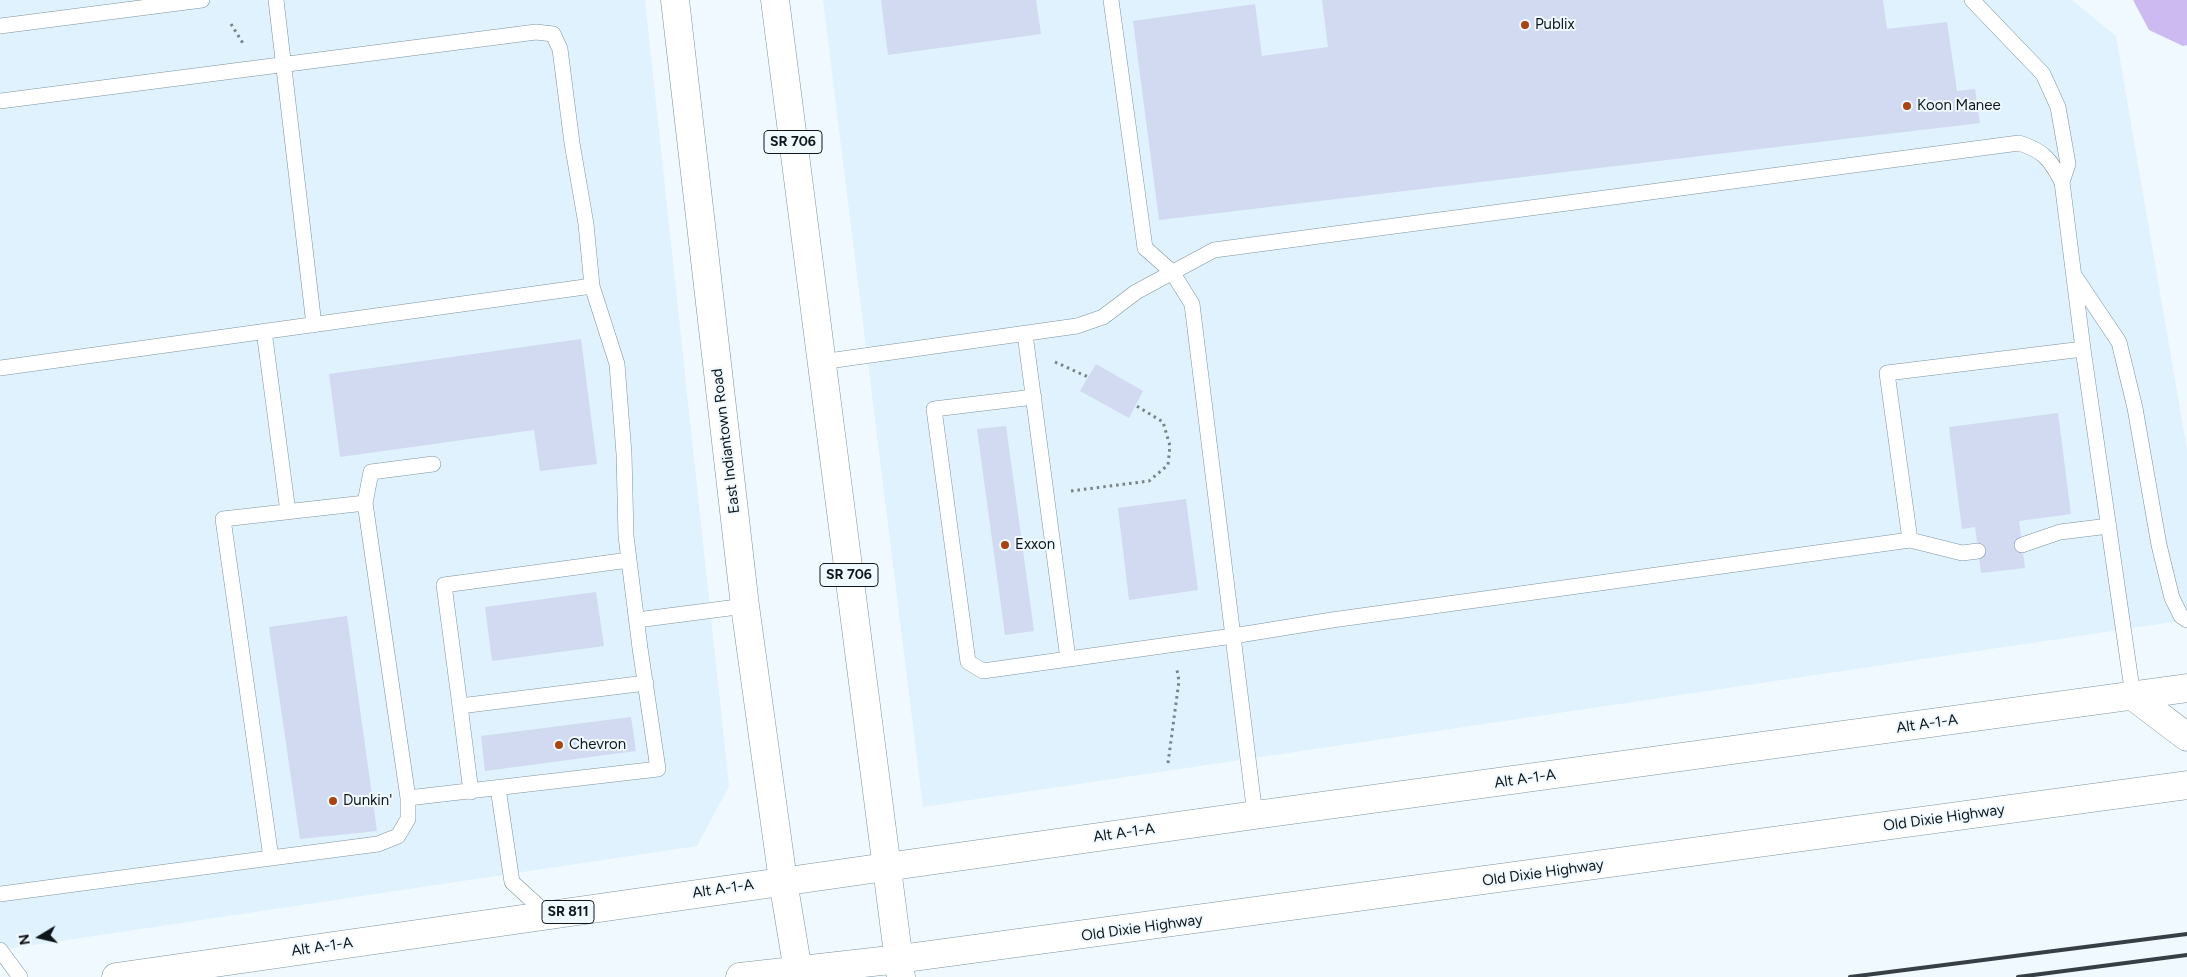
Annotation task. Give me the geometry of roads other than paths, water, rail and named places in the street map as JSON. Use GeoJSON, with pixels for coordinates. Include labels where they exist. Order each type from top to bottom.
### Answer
{"type":"FeatureCollection","features":[{"type":"Feature","properties":{"kind":"main road","name":"East Indiantown Road"},"geometry":{"type":"LineString","coordinates":[[675,0],[744,606],[783,881],[799,974]]}},
{"type":"Feature","properties":{"kind":"main road","name":"SR 706"},"geometry":{"type":"LineString","coordinates":[[775,0],[900,968]]}},
{"type":"Feature","properties":{"kind":"main road","name":"SR 811"},"geometry":{"type":"LineString","coordinates":[[2133,696],[2187,688]]}},
{"type":"Feature","properties":{"kind":"main road","name":"Alt A-1-A"},"geometry":{"type":"LineString","coordinates":[[116,977],[1255,815],[2133,696]]}},
{"type":"Feature","properties":{"kind":"main road"},"geometry":{"type":"LineString","coordinates":[[2133,696],[2187,737]]}},
{"type":"Feature","properties":{"kind":"main road","name":"Old Dixie Highway"},"geometry":{"type":"LineString","coordinates":[[900,968],[2187,785]]}},
{"type":"Feature","properties":{"kind":"main road"},"geometry":{"type":"LineString","coordinates":[[740,977],[900,968]]}},
{"type":"Feature","properties":{"kind":"lane"},"geometry":{"type":"LineString","coordinates":[[0,26],[202,0]]}},
{"type":"Feature","properties":{"kind":"lane"},"geometry":{"type":"LineString","coordinates":[[276,0],[314,324]]}},
{"type":"Feature","properties":{"kind":"lane"},"geometry":{"type":"LineString","coordinates":[[1111,0],[1145,248],[1172,272],[1192,304],[1255,815]]}},
{"type":"Feature","properties":{"kind":"lane"},"geometry":{"type":"LineString","coordinates":[[1972,0],[2043,74],[2058,107],[2065,145],[2068,164],[2062,182]]}},
{"type":"Feature","properties":{"kind":"lane"},"geometry":{"type":"LineString","coordinates":[[0,101],[536,32],[553,34],[560,49],[572,143],[586,224],[592,286],[617,364],[624,454],[626,536],[658,769],[408,798]]}},
{"type":"Feature","properties":{"kind":"lane"},"geometry":{"type":"LineString","coordinates":[[821,362],[1078,326],[1103,317],[1136,292],[1214,250],[2019,143],[2036,149],[2051,161],[2062,182],[2083,350],[2133,696]]}},
{"type":"Feature","properties":{"kind":"lane"},"geometry":{"type":"LineString","coordinates":[[2073,275],[2119,342],[2136,408],[2159,545],[2172,598],[2181,616],[2187,620]]}},
{"type":"Feature","properties":{"kind":"lane"},"geometry":{"type":"LineString","coordinates":[[0,368],[592,286]]}},
{"type":"Feature","properties":{"kind":"lane"},"geometry":{"type":"LineString","coordinates":[[264,332],[288,512]]}},
{"type":"Feature","properties":{"kind":"lane"},"geometry":{"type":"LineString","coordinates":[[1025,334],[1068,659]]}},
{"type":"Feature","properties":{"kind":"lane"},"geometry":{"type":"LineString","coordinates":[[1910,540],[1887,373],[2083,350]]}},
{"type":"Feature","properties":{"kind":"lane"},"geometry":{"type":"LineString","coordinates":[[1034,397],[934,409],[968,662],[983,671],[1233,636],[1332,620],[1910,540],[1962,553],[1978,551]]}},
{"type":"Feature","properties":{"kind":"lane"},"geometry":{"type":"LineString","coordinates":[[0,894],[378,844],[398,836],[408,819],[408,798],[364,504],[371,472],[433,464]]}},
{"type":"Feature","properties":{"kind":"lane"},"geometry":{"type":"LineString","coordinates":[[271,858],[223,519],[364,504]]}},
{"type":"Feature","properties":{"kind":"lane"},"geometry":{"type":"LineString","coordinates":[[2022,545],[2060,532],[2109,526]]}},
{"type":"Feature","properties":{"kind":"lane"},"geometry":{"type":"LineString","coordinates":[[471,792],[444,585],[629,560]]}},
{"type":"Feature","properties":{"kind":"lane"},"geometry":{"type":"LineString","coordinates":[[637,620],[744,606]]}},
{"type":"Feature","properties":{"kind":"lane"},"geometry":{"type":"LineString","coordinates":[[460,706],[646,683]]}},
{"type":"Feature","properties":{"kind":"lane"},"geometry":{"type":"LineString","coordinates":[[498,788],[512,882],[548,915]]}},
{"type":"Feature","properties":{"kind":"lane"},"geometry":{"type":"LineString","coordinates":[[0,950],[20,977]]}},
{"type":"Feature","properties":{"kind":"railway"},"geometry":{"type":"LineString","coordinates":[[1850,977],[2187,934]]}},
{"type":"Feature","properties":{"kind":"railway"},"geometry":{"type":"LineString","coordinates":[[2018,977],[2187,955]]}},
{"type":"Feature","properties":{"kind":"place","name":"Publix"},"geometry":{"type":"Point","coordinates":[1525,25]}},
{"type":"Feature","properties":{"kind":"place","name":"Koon Manee"},"geometry":{"type":"Point","coordinates":[1907,106]}},
{"type":"Feature","properties":{"kind":"place","name":"Exxon"},"geometry":{"type":"Point","coordinates":[1005,545]}},
{"type":"Feature","properties":{"kind":"place","name":"Chevron"},"geometry":{"type":"Point","coordinates":[559,745]}},
{"type":"Feature","properties":{"kind":"place","name":"Dunkin'"},"geometry":{"type":"Point","coordinates":[333,801]}}]}
